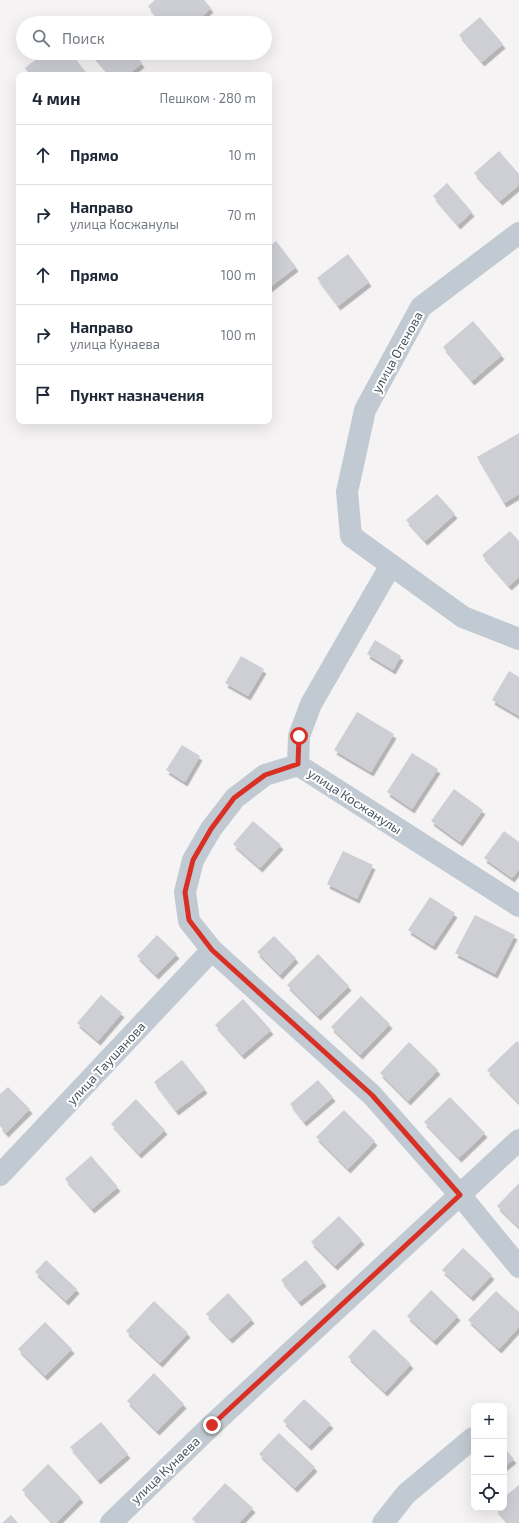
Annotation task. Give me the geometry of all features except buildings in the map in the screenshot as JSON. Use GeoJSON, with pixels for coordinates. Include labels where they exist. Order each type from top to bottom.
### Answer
{"type":"FeatureCollection","features":[{"type":"Feature","properties":{"kind":"street","name":"улица Отенова"},"geometry":{"type":"LineString","coordinates":[[519,232],[421,307],[365,410],[347,492],[351,536],[463,617],[519,639]]}},
{"type":"Feature","properties":{"kind":"street"},"geometry":{"type":"LineString","coordinates":[[298,764],[299,736],[311,704],[391,565]]}},
{"type":"Feature","properties":{"kind":"street","name":"улица Косжанулы"},"geometry":{"type":"LineString","coordinates":[[519,906],[298,764],[265,775],[234,798],[211,829],[193,860],[185,892],[189,920],[212,950],[372,1095],[460,1195],[519,1267]]}},
{"type":"Feature","properties":{"kind":"street","name":"улица Таушанова"},"geometry":{"type":"LineString","coordinates":[[0,1175],[212,950]]}},
{"type":"Feature","properties":{"kind":"street","name":"улица Кунаева"},"geometry":{"type":"LineString","coordinates":[[111,1523],[212,1425],[519,1140]]}},
{"type":"Feature","properties":{"kind":"street"},"geometry":{"type":"LineString","coordinates":[[383,1523],[406,1494],[472,1439]]}},
{"type":"Feature","properties":{"kind":"route"},"geometry":{"type":"LineString","coordinates":[[212,1425],[460,1195],[372,1095],[212,950],[189,920],[185,892],[193,860],[211,829],[234,798],[265,775],[298,764],[299,736]]}}]}
